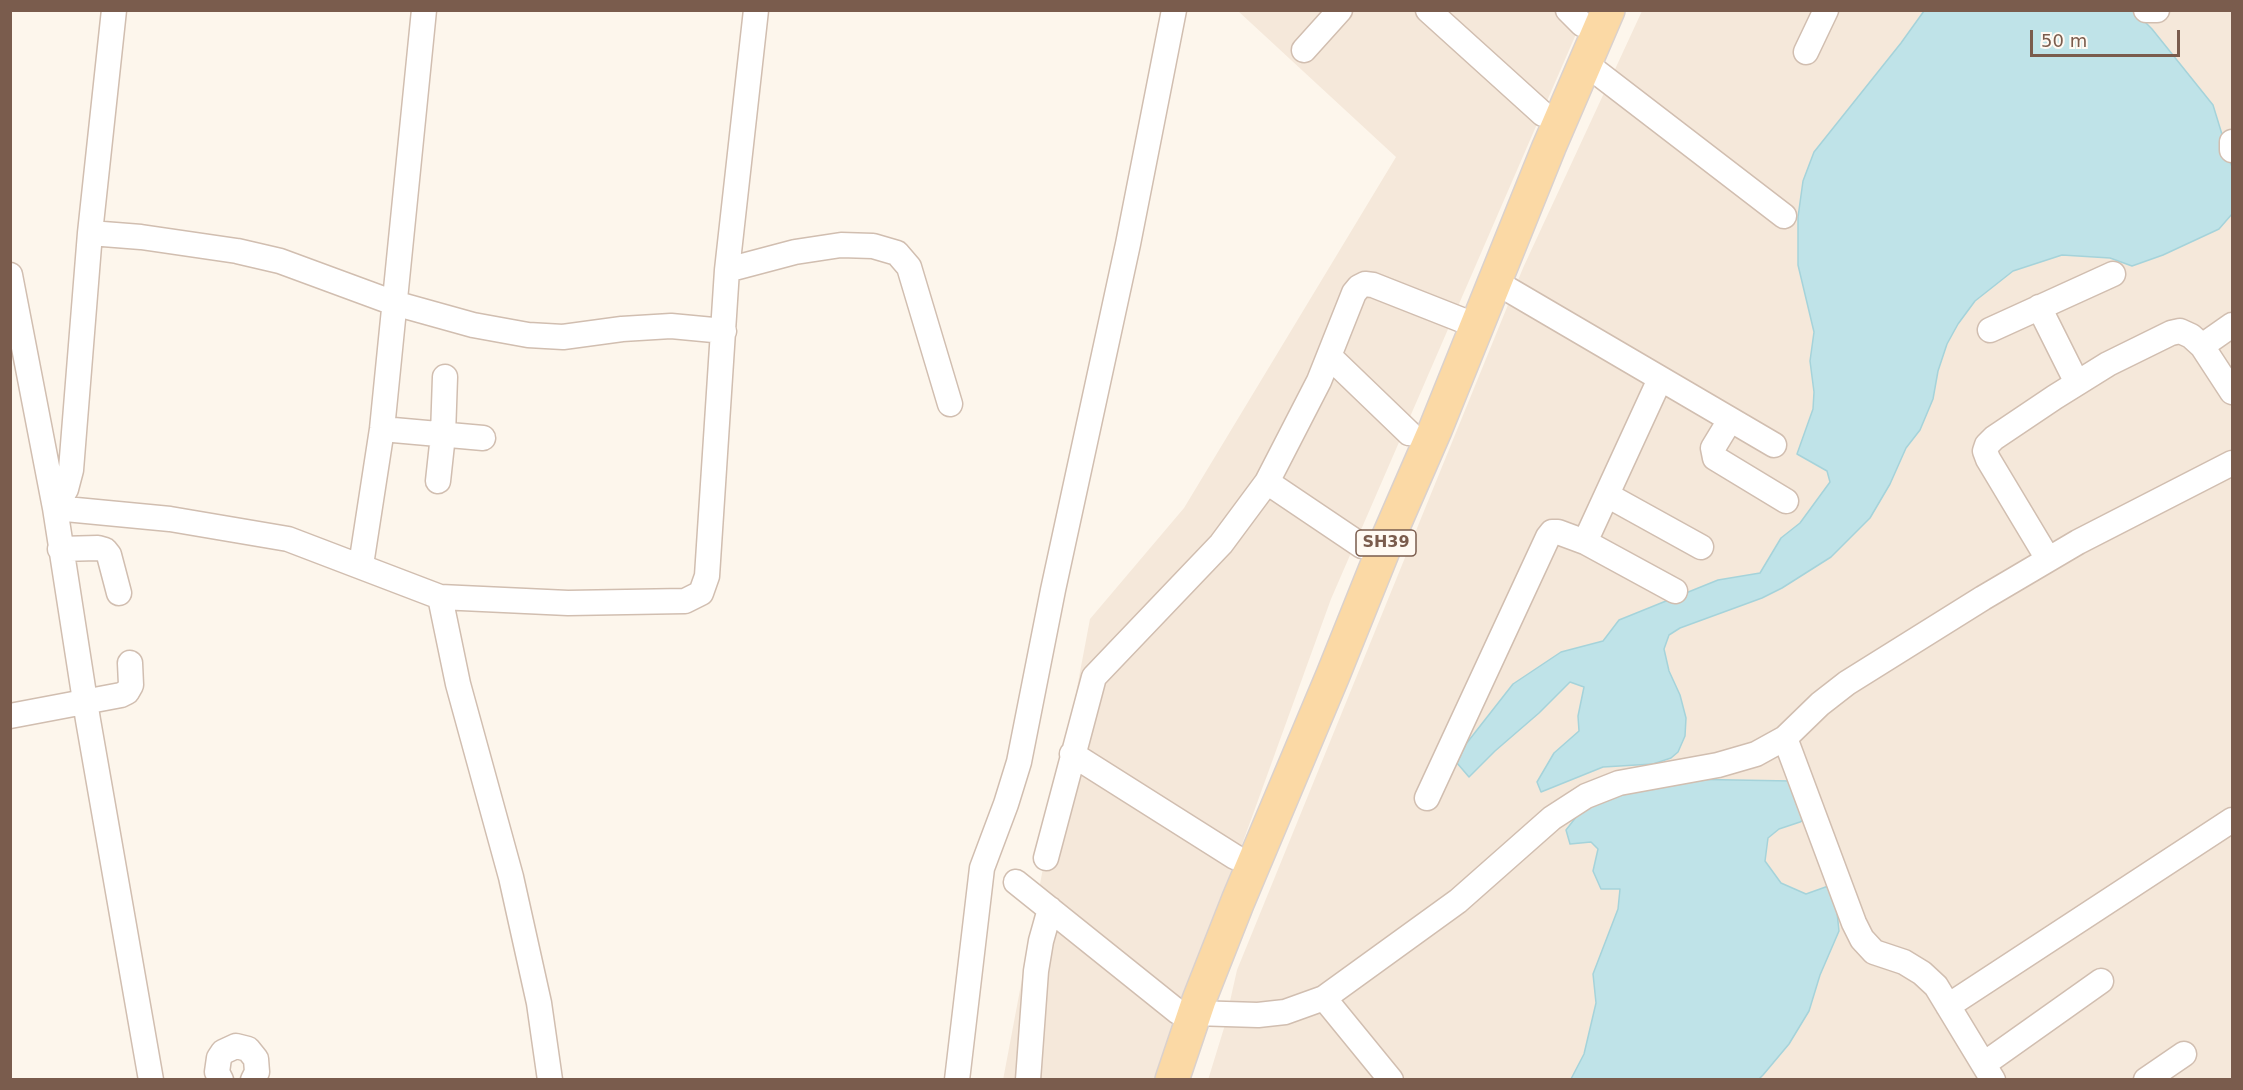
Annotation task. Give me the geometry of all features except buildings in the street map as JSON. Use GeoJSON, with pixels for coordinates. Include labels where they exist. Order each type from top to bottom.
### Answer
{"type":"FeatureCollection","features":[{"type":"Feature","properties":{"kind":"main road","name":"SH39"},"geometry":{"type":"LineString","coordinates":[[1155,1080],[1274,814],[1333,675],[1543,114],[1586,14]]}},
{"type":"Feature","properties":{"kind":"main road","name":"SH39"},"geometry":{"type":"LineString","coordinates":[[1172,1080],[1186,1013],[1235,857],[1409,433],[1467,322],[1494,281],[1585,63],[1586,14]]}},
{"type":"Feature","properties":{"kind":"street"},"geometry":{"type":"LineString","coordinates":[[55,508],[66,489],[71,470],[90,232],[114,10]]}},
{"type":"Feature","properties":{"kind":"street"},"geometry":{"type":"LineString","coordinates":[[361,565],[382,429],[424,10]]}},
{"type":"Feature","properties":{"kind":"street"},"geometry":{"type":"LineString","coordinates":[[55,508],[170,519],[288,539],[440,597],[591,603],[685,601],[701,593],[707,576],[727,270],[756,10]]}},
{"type":"Feature","properties":{"kind":"street"},"geometry":{"type":"LineString","coordinates":[[957,1080],[982,868],[1019,762],[1128,244],[1174,10]]}},
{"type":"Feature","properties":{"kind":"street"},"geometry":{"type":"LineString","coordinates":[[1304,51],[1340,10]]}},
{"type":"Feature","properties":{"kind":"street"},"geometry":{"type":"LineString","coordinates":[[1428,10],[1543,114]]}},
{"type":"Feature","properties":{"kind":"street"},"geometry":{"type":"LineString","coordinates":[[1806,52],[1826,10]]}},
{"type":"Feature","properties":{"kind":"street"},"geometry":{"type":"LineString","coordinates":[[2146,10],[2157,10]]}},
{"type":"Feature","properties":{"kind":"street"},"geometry":{"type":"LineString","coordinates":[[1585,63],[1784,216]]}},
{"type":"Feature","properties":{"kind":"street"},"geometry":{"type":"LineString","coordinates":[[2232,142],[2232,150]]}},
{"type":"Feature","properties":{"kind":"street"},"geometry":{"type":"LineString","coordinates":[[90,232],[237,251],[280,261],[393,303],[473,325],[528,335],[563,336],[671,326],[724,330]]}},
{"type":"Feature","properties":{"kind":"street"},"geometry":{"type":"LineString","coordinates":[[727,270],[795,252],[841,244],[873,246],[897,253],[909,267],[950,404]]}},
{"type":"Feature","properties":{"kind":"street"},"geometry":{"type":"LineString","coordinates":[[1990,330],[2113,274]]}},
{"type":"Feature","properties":{"kind":"street"},"geometry":{"type":"LineString","coordinates":[[10,275],[55,508],[60,549],[151,1080]]}},
{"type":"Feature","properties":{"kind":"street"},"geometry":{"type":"LineString","coordinates":[[1494,281],[1774,445]]}},
{"type":"Feature","properties":{"kind":"street"},"geometry":{"type":"LineString","coordinates":[[1046,858],[1094,677],[1221,544],[1267,482],[1319,381],[1354,293],[1365,284],[1373,285],[1467,322]]}},
{"type":"Feature","properties":{"kind":"street"},"geometry":{"type":"LineString","coordinates":[[2039,308],[2077,383]]}},
{"type":"Feature","properties":{"kind":"street"},"geometry":{"type":"LineString","coordinates":[[2202,346],[2232,325]]}},
{"type":"Feature","properties":{"kind":"street"},"geometry":{"type":"LineString","coordinates":[[2048,559],[1984,451],[1994,438],[2108,364],[2171,333],[2180,331],[2191,336],[2202,346],[2232,392]]}},
{"type":"Feature","properties":{"kind":"street"},"geometry":{"type":"LineString","coordinates":[[1329,356],[1409,433]]}},
{"type":"Feature","properties":{"kind":"street"},"geometry":{"type":"LineString","coordinates":[[438,481],[443,435],[445,377]]}},
{"type":"Feature","properties":{"kind":"street"},"geometry":{"type":"LineString","coordinates":[[1585,542],[1660,379]]}},
{"type":"Feature","properties":{"kind":"street"},"geometry":{"type":"LineString","coordinates":[[1730,420],[1713,448],[1714,458],[1786,501]]}},
{"type":"Feature","properties":{"kind":"street"},"geometry":{"type":"LineString","coordinates":[[382,429],[483,438]]}},
{"type":"Feature","properties":{"kind":"street"},"geometry":{"type":"LineString","coordinates":[[1017,882],[1186,1013],[1258,1015],[1285,1012],[1324,998],[1458,901],[1552,818],[1586,796],[1619,783],[1718,765],[1756,754],[1785,738],[1847,682],[2048,559],[2232,463]]}},
{"type":"Feature","properties":{"kind":"street"},"geometry":{"type":"LineString","coordinates":[[1267,482],[1362,546]]}},
{"type":"Feature","properties":{"kind":"street"},"geometry":{"type":"LineString","coordinates":[[1607,495],[1701,547]]}},
{"type":"Feature","properties":{"kind":"street"},"geometry":{"type":"LineString","coordinates":[[1427,798],[1552,532],[1585,542],[1675,591]]}},
{"type":"Feature","properties":{"kind":"street"},"geometry":{"type":"LineString","coordinates":[[60,549],[98,548],[105,550],[109,555],[119,593]]}},
{"type":"Feature","properties":{"kind":"street"},"geometry":{"type":"LineString","coordinates":[[440,597],[458,684],[510,877],[539,1003],[550,1080]]}},
{"type":"Feature","properties":{"kind":"street"},"geometry":{"type":"LineString","coordinates":[[10,716],[121,695],[127,692],[130,685],[130,663]]}},
{"type":"Feature","properties":{"kind":"street"},"geometry":{"type":"LineString","coordinates":[[1785,738],[1862,939],[1874,952],[1904,962],[1922,973],[1936,986],[1989,1072],[2101,981]]}},
{"type":"Feature","properties":{"kind":"street"},"geometry":{"type":"LineString","coordinates":[[1072,754],[1235,857]]}},
{"type":"Feature","properties":{"kind":"street"},"geometry":{"type":"LineString","coordinates":[[1948,1006],[2232,820]]}},
{"type":"Feature","properties":{"kind":"street"},"geometry":{"type":"LineString","coordinates":[[1028,1080],[1036,971],[1050,909]]}},
{"type":"Feature","properties":{"kind":"street"},"geometry":{"type":"LineString","coordinates":[[1324,998],[1391,1080]]}},
{"type":"Feature","properties":{"kind":"street"},"geometry":{"type":"LineString","coordinates":[[221,1080],[217,1072],[219,1058],[229,1048],[236,1046],[248,1049],[256,1059],[257,1072],[253,1080]]}},
{"type":"Feature","properties":{"kind":"street"},"geometry":{"type":"LineString","coordinates":[[2146,1080],[2184,1054]]}},
{"type":"Feature","properties":{"kind":"shaded area"},"geometry":{"type":"Polygon","coordinates":[[[1238,11],[1586,11],[1331,599],[1157,1079],[1003,1080],[1090,619],[1184,508],[1396,157],[1238,11]]]}},
{"type":"Feature","properties":{"kind":"shaded area"},"geometry":{"type":"Polygon","coordinates":[[[1642,11],[2232,11],[2232,1079],[1208,1080],[1224,1028],[1237,970],[1523,268],[1642,11]]]}},
{"type":"Feature","properties":{"kind":"water"},"geometry":{"type":"Polygon","coordinates":[[[1924,11],[2134,11],[2152,29],[2213,105],[2232,167],[2232,214],[2219,229],[2163,255],[2132,266],[2110,258],[2062,255],[2013,271],[1975,301],[1947,344],[1938,371],[1933,399],[1920,430],[1906,448],[1890,484],[1870,518],[1831,557],[1782,588],[1762,598],[1680,628],[1669,635],[1664,649],[1669,671],[1680,695],[1686,718],[1685,736],[1678,752],[1671,758],[1653,764],[1603,767],[1541,792],[1537,782],[1554,753],[1579,731],[1578,716],[1584,687],[1570,682],[1469,777],[1457,763],[1466,744],[1513,684],[1561,652],[1603,641],[1619,620],[1718,580],[1760,573],[1781,538],[1800,523],[1830,482],[1827,471],[1797,454],[1813,409],[1814,392],[1810,361],[1814,332],[1798,265],[1798,217],[1803,181],[1814,152],[1924,11]]]}},
{"type":"Feature","properties":{"kind":"water"},"geometry":{"type":"Polygon","coordinates":[[[1679,779],[1791,781],[1812,815],[1779,829],[1768,838],[1765,861],[1781,883],[1806,894],[1834,884],[1839,931],[1820,975],[1809,1011],[1789,1044],[1758,1080],[1571,1079],[1584,1054],[1596,1003],[1593,974],[1618,909],[1620,889],[1601,889],[1593,871],[1598,849],[1591,842],[1570,844],[1566,830],[1580,812],[1600,794],[1679,779]]]}}]}
